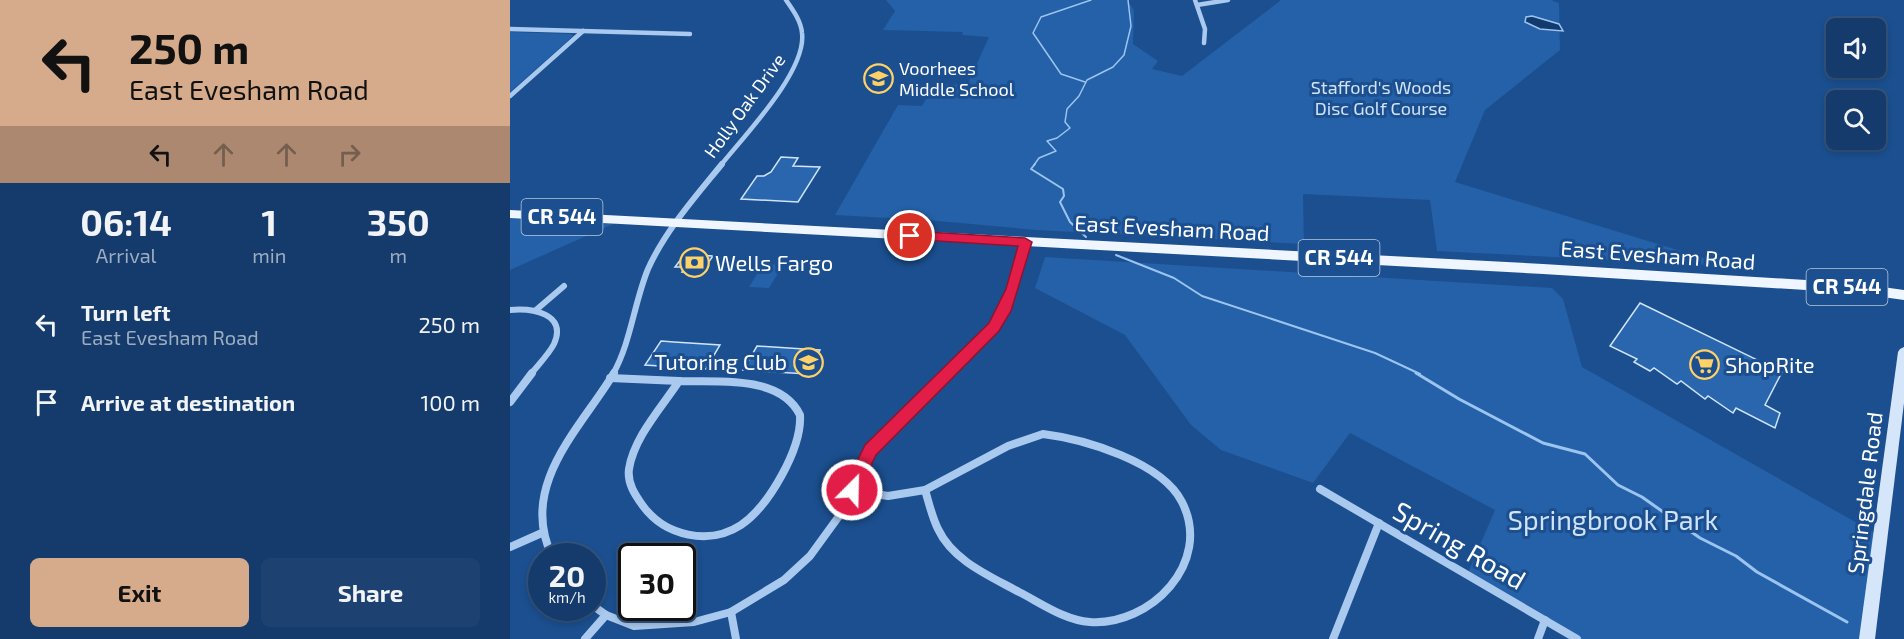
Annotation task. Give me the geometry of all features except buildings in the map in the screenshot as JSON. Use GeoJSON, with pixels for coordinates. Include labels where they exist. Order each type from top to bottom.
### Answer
{"type":"FeatureCollection","features":[{"type":"Feature","properties":{"kind":"main road","name":"East Evesham Road"},"geometry":{"type":"LineString","coordinates":[[510,214],[1543,269],[1854,288],[1904,295]]}},
{"type":"Feature","properties":{"kind":"main road","name":"Springdale Road"},"geometry":{"type":"LineString","coordinates":[[1867,639],[1904,352]]}},
{"type":"Feature","properties":{"kind":"street","name":"Holly Oak Drive"},"geometry":{"type":"LineString","coordinates":[[548,543],[544,532],[543,499],[554,459],[610,378],[628,339],[649,268],[678,223],[796,62],[803,42],[803,28],[786,0]]}},
{"type":"Feature","properties":{"kind":"street"},"geometry":{"type":"LineString","coordinates":[[1204,43],[1205,29],[1196,3],[1228,0]]}},
{"type":"Feature","properties":{"kind":"street"},"geometry":{"type":"LineString","coordinates":[[510,29],[690,34]]}},
{"type":"Feature","properties":{"kind":"street"},"geometry":{"type":"LineString","coordinates":[[510,96],[584,30]]}},
{"type":"Feature","properties":{"kind":"street"},"geometry":{"type":"LineString","coordinates":[[606,615],[634,626],[694,622],[731,612],[784,580],[810,556],[842,512],[870,450],[994,327],[1004,311],[1025,242]]}},
{"type":"Feature","properties":{"kind":"street"},"geometry":{"type":"LineString","coordinates":[[536,310],[564,286]]}},
{"type":"Feature","properties":{"kind":"street"},"geometry":{"type":"LineString","coordinates":[[510,310],[536,310],[554,319],[557,334],[554,344],[510,402]]}},
{"type":"Feature","properties":{"kind":"street"},"geometry":{"type":"LineString","coordinates":[[610,378],[679,381],[757,385],[788,399],[801,417],[790,458],[763,503],[741,525],[714,535],[692,536],[670,531],[653,519],[636,497],[629,476],[632,460],[643,436],[679,381]]}},
{"type":"Feature","properties":{"kind":"street"},"geometry":{"type":"LineString","coordinates":[[852,490],[884,497],[903,497],[926,490],[1022,440],[1042,434],[1073,438],[1146,470],[1170,486],[1182,502],[1191,528],[1188,553],[1180,573],[1167,593],[1149,608],[1126,619],[1107,623],[1070,618],[1012,588],[958,555],[939,532],[926,490]]}},
{"type":"Feature","properties":{"kind":"street","name":"Spring Road"},"geometry":{"type":"LineString","coordinates":[[1320,489],[1577,639]]}},
{"type":"Feature","properties":{"kind":"street"},"geometry":{"type":"LineString","coordinates":[[1333,639],[1379,524]]}},
{"type":"Feature","properties":{"kind":"street"},"geometry":{"type":"LineString","coordinates":[[510,547],[544,532]]}},
{"type":"Feature","properties":{"kind":"street"},"geometry":{"type":"LineString","coordinates":[[731,612],[736,639]]}},
{"type":"Feature","properties":{"kind":"street"},"geometry":{"type":"LineString","coordinates":[[1538,639],[1545,620]]}},
{"type":"Feature","properties":{"kind":"street"},"geometry":{"type":"LineString","coordinates":[[585,639],[601,621]]}},
{"type":"Feature","properties":{"kind":"green space","name":"Stafford's Woods Disc Golf Course"},"geometry":{"type":"Polygon","coordinates":[[[886,0],[1127,0],[1134,10],[1133,44],[1158,61],[1152,69],[1182,76],[1281,0],[1551,0],[1559,3],[1560,50],[1485,110],[1455,182],[1730,266],[1437,251],[1430,200],[1303,194],[1304,244],[1036,230],[916,219],[911,222],[907,219],[835,215],[898,105],[922,106],[935,83],[967,85],[989,37],[962,35],[963,32],[883,30],[895,11],[886,0]]]}},
{"type":"Feature","properties":{"kind":"green space"},"geometry":{"type":"Polygon","coordinates":[[[510,32],[571,34],[573,36],[510,92],[510,32]]]}},
{"type":"Feature","properties":{"kind":"green space"},"geometry":{"type":"Polygon","coordinates":[[[510,214],[622,220],[510,270],[510,214]]]}},
{"type":"Feature","properties":{"kind":"green space","name":"Springbrook Park"},"geometry":{"type":"Polygon","coordinates":[[[1045,257],[1552,288],[1563,299],[1582,367],[1880,536],[1867,639],[1577,639],[1467,575],[1495,510],[1350,433],[1313,483],[1221,450],[1191,425],[1125,335],[1035,288],[1045,257]]]}},
{"type":"Feature","properties":{"kind":"green space"},"geometry":{"type":"Polygon","coordinates":[[[763,264],[783,265],[769,288],[749,287],[763,264]]]}},
{"type":"Feature","properties":{"kind":"shaded area"},"geometry":{"type":"Polygon","coordinates":[[[1532,16],[1559,24],[1563,31],[1540,29],[1525,22],[1526,17],[1532,16]]]}},
{"type":"Feature","properties":{"kind":"waterway"},"geometry":{"type":"LineString","coordinates":[[1085,82],[1061,74],[1033,33],[1041,17],[1091,0]]}},
{"type":"Feature","properties":{"kind":"waterway"},"geometry":{"type":"LineString","coordinates":[[1034,165],[1039,158],[1056,151],[1047,141],[1057,138],[1070,128],[1065,122],[1067,109],[1079,96],[1087,80],[1113,67],[1124,55],[1131,26],[1128,0]]}},
{"type":"Feature","properties":{"kind":"waterway"},"geometry":{"type":"LineString","coordinates":[[1035,164],[1031,169],[1063,189],[1064,196],[1060,202],[1070,222],[1086,237]]}},
{"type":"Feature","properties":{"kind":"waterway"},"geometry":{"type":"LineString","coordinates":[[1116,255],[1174,278],[1202,296],[1375,353],[1420,374]]}},
{"type":"Feature","properties":{"kind":"waterway"},"geometry":{"type":"LineString","coordinates":[[1416,373],[1459,399],[1543,443],[1585,454],[1618,485],[1642,497],[1700,538],[1736,556],[1757,572],[1847,622]]}},
{"type":"Feature","properties":{"kind":"place","name":"Voorhees Middle School"},"geometry":{"type":"Point","coordinates":[878,79]}},
{"type":"Feature","properties":{"kind":"place","name":"Wells Fargo"},"geometry":{"type":"Point","coordinates":[694,263]}},
{"type":"Feature","properties":{"kind":"place","name":"Tutoring Club"},"geometry":{"type":"Point","coordinates":[808,362]}},
{"type":"Feature","properties":{"kind":"place","name":"ShopRite"},"geometry":{"type":"Point","coordinates":[1704,365]}},
{"type":"Feature","properties":{"kind":"route"},"geometry":{"type":"LineString","coordinates":[[852,490],[870,450],[994,327],[1004,311],[1025,242],[910,236]]}}]}
